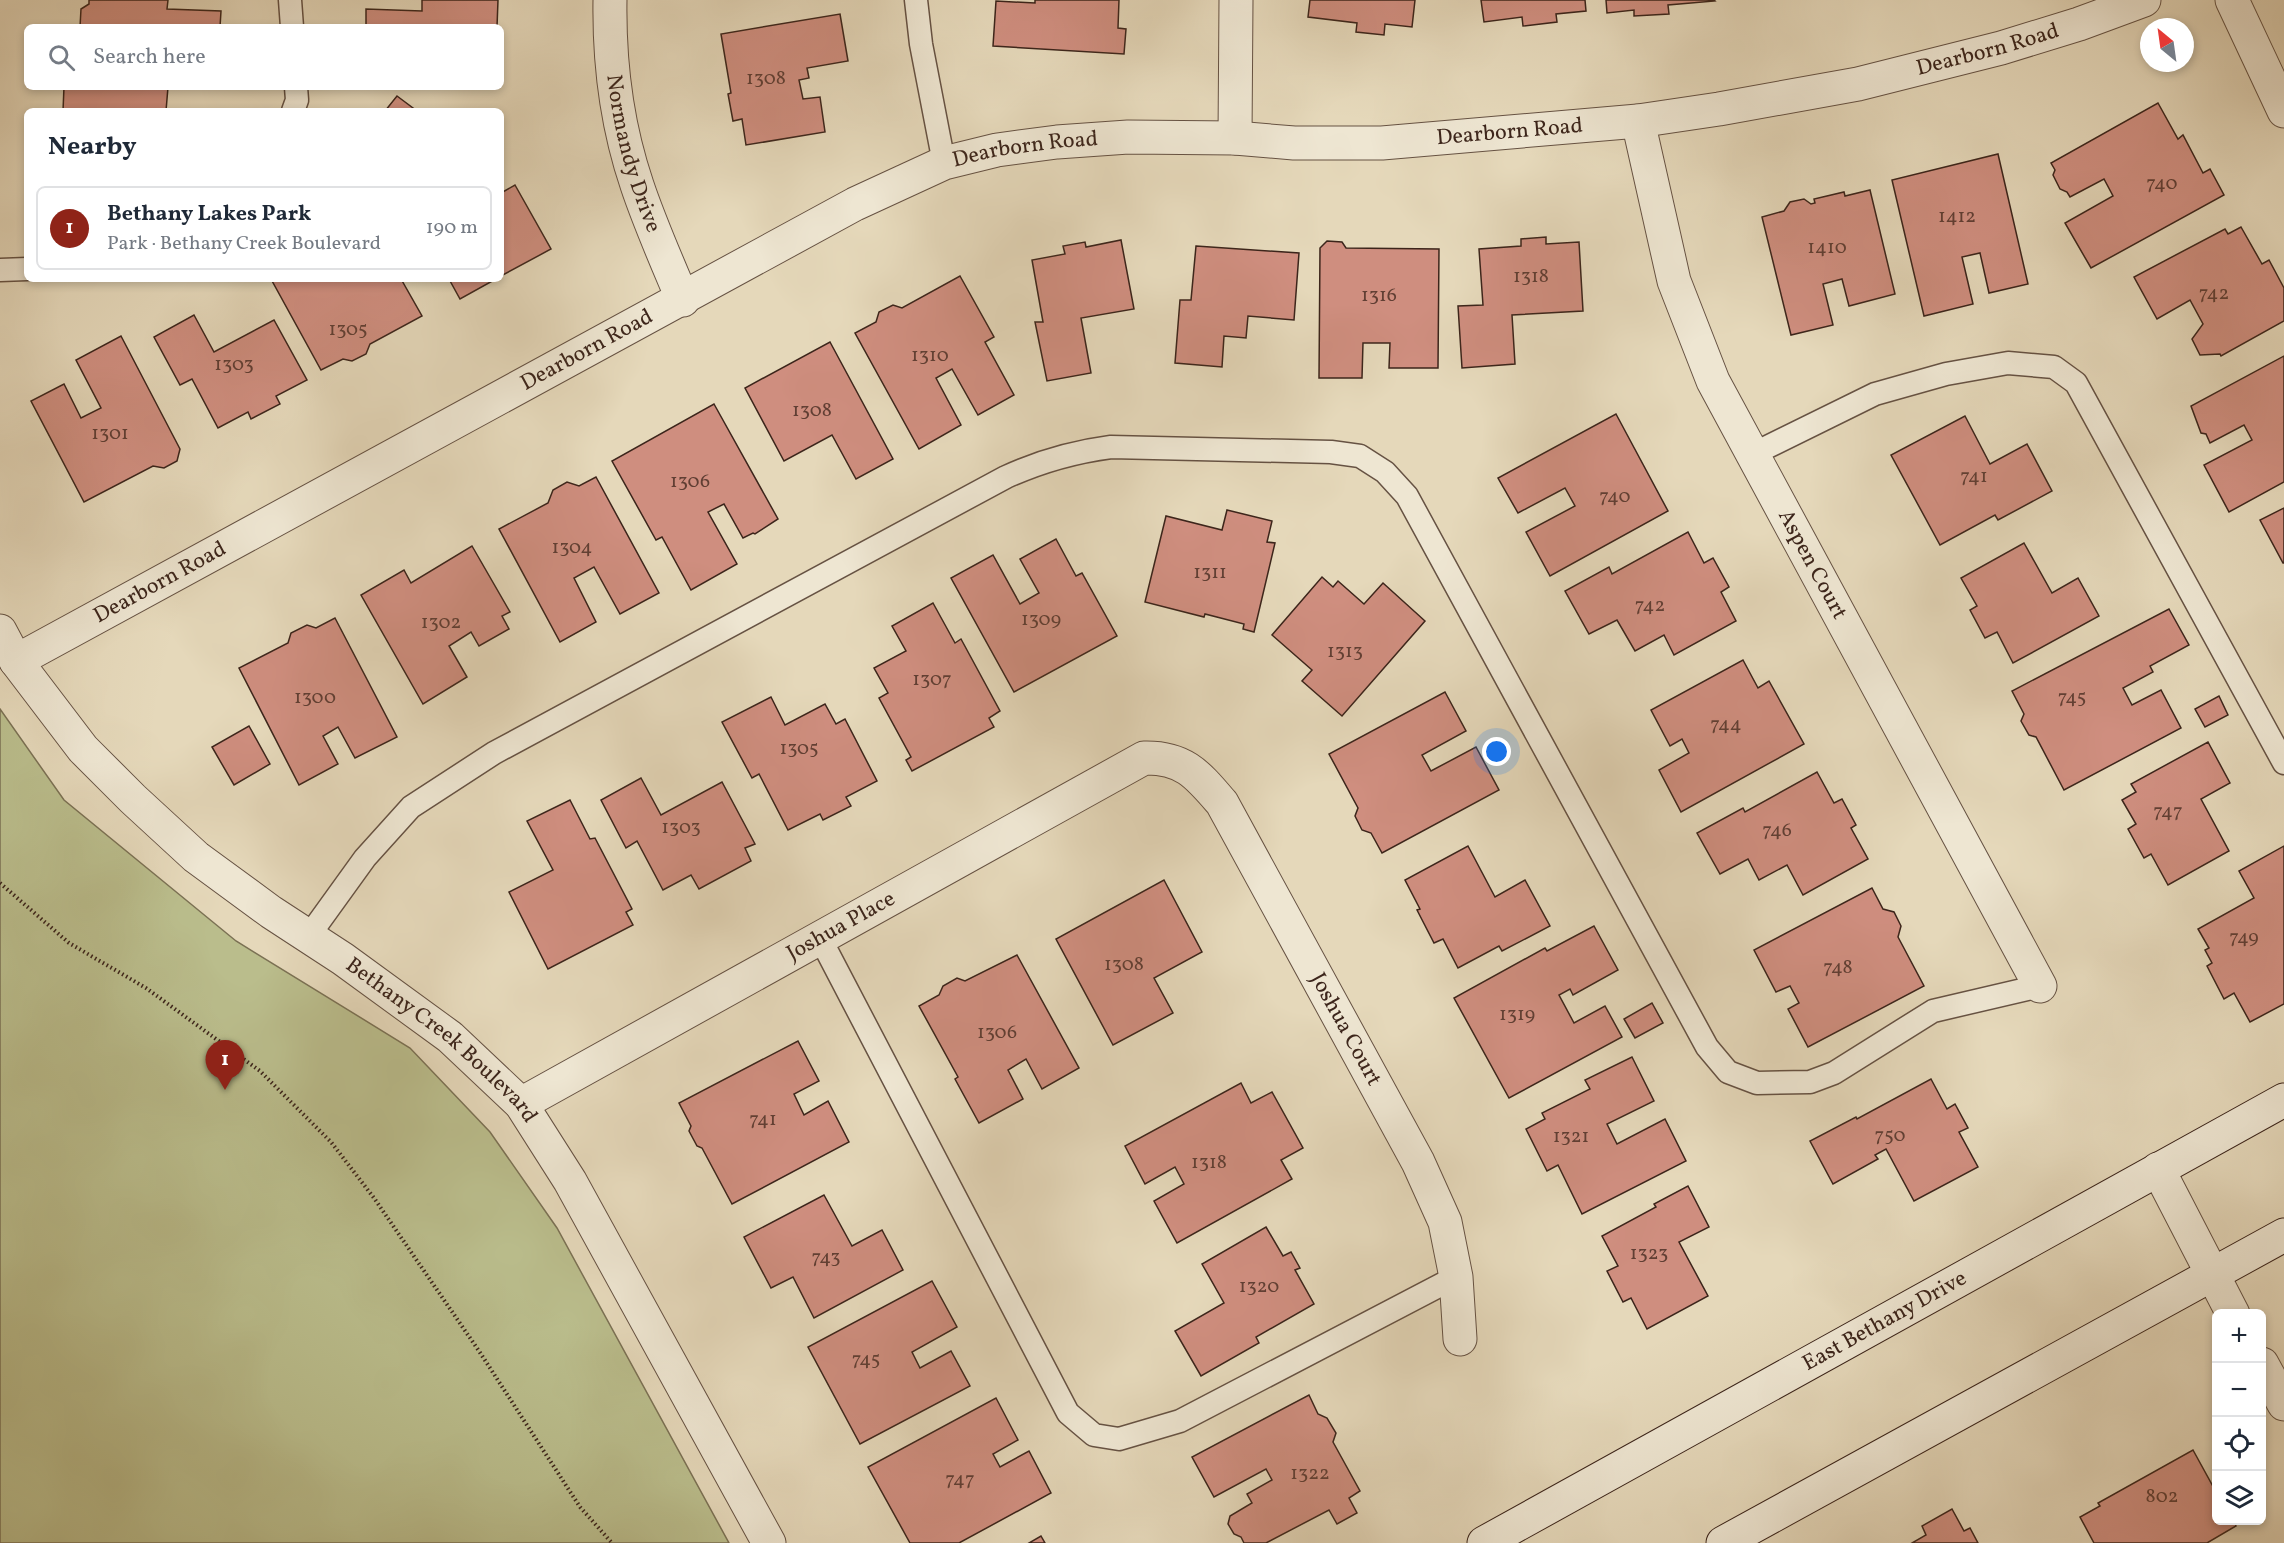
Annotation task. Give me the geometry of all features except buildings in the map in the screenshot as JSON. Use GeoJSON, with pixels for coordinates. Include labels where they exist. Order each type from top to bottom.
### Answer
{"type":"FeatureCollection","features":[{"type":"Feature","properties":{"kind":"street","name":"Normandy Drive"},"geometry":{"type":"LineString","coordinates":[[610,0],[614,83],[624,139],[637,185],[683,300]]}},
{"type":"Feature","properties":{"kind":"street"},"geometry":{"type":"LineString","coordinates":[[1235,138],[1236,0]]}},
{"type":"Feature","properties":{"kind":"street","name":"Dearborn Road"},"geometry":{"type":"LineString","coordinates":[[16,661],[683,300],[855,204],[944,163],[997,150],[1057,142],[1128,137],[1235,138],[1294,143],[1382,143],[1638,122],[1719,110],[1858,84],[2001,48],[2079,24],[2144,0]]}},
{"type":"Feature","properties":{"kind":"street"},"geometry":{"type":"LineString","coordinates":[[2232,0],[2284,111]]}},
{"type":"Feature","properties":{"kind":"street","name":"Aspen Court"},"geometry":{"type":"LineString","coordinates":[[1638,122],[1674,281],[1713,381],[2040,986]]}},
{"type":"Feature","properties":{"kind":"street","name":"Bethany Creek Boulevard"},"geometry":{"type":"LineString","coordinates":[[0,631],[16,661],[83,749],[196,857],[450,1037],[521,1104],[570,1181],[769,1543]]}},
{"type":"Feature","properties":{"kind":"street","name":"Joshua Place"},"geometry":{"type":"LineString","coordinates":[[521,1104],[1144,758],[1163,758]]}},
{"type":"Feature","properties":{"kind":"street","name":"Joshua Court"},"geometry":{"type":"LineString","coordinates":[[1163,758],[1195,772],[1222,803],[1418,1162],[1445,1222],[1456,1277],[1460,1339]]}},
{"type":"Feature","properties":{"kind":"street","name":"East Bethany Drive"},"geometry":{"type":"LineString","coordinates":[[1484,1543],[2284,1100]]}},
{"type":"Feature","properties":{"kind":"street"},"geometry":{"type":"LineString","coordinates":[[2158,1169],[2230,1309]]}},
{"type":"Feature","properties":{"kind":"street"},"geometry":{"type":"LineString","coordinates":[[1723,1543],[2284,1235]]}},
{"type":"Feature","properties":{"kind":"street"},"geometry":{"type":"LineString","coordinates":[[2266,1371],[2284,1404]]}},
{"type":"Feature","properties":{"kind":"lane"},"geometry":{"type":"LineString","coordinates":[[290,0],[292,24]]}},
{"type":"Feature","properties":{"kind":"lane"},"geometry":{"type":"LineString","coordinates":[[916,0],[921,44],[944,163]]}},
{"type":"Feature","properties":{"kind":"lane"},"geometry":{"type":"LineString","coordinates":[[294,108],[297,100],[296,90]]}},
{"type":"Feature","properties":{"kind":"lane"},"geometry":{"type":"LineString","coordinates":[[0,270],[24,269]]}},
{"type":"Feature","properties":{"kind":"lane"},"geometry":{"type":"LineString","coordinates":[[1752,454],[1875,394],[1946,374],[2008,363],[2054,367],[2076,383],[2284,764]]}},
{"type":"Feature","properties":{"kind":"lane"},"geometry":{"type":"LineString","coordinates":[[308,937],[365,858],[411,807],[494,753],[1016,472],[1036,463],[1077,451],[1111,447],[1331,452],[1360,456],[1385,472],[1407,495],[1707,1047],[1728,1072],[1757,1083],[1810,1082],[1834,1073],[1933,1011],[2040,986]]}},
{"type":"Feature","properties":{"kind":"lane"},"geometry":{"type":"LineString","coordinates":[[820,938],[1068,1413],[1094,1436],[1119,1439],[1180,1421],[1456,1277]]}},
{"type":"Feature","properties":{"kind":"path"},"geometry":{"type":"LineString","coordinates":[[0,883],[69,943],[146,988],[260,1071],[331,1142],[374,1198],[479,1351],[580,1507],[612,1543]]}},
{"type":"Feature","properties":{"kind":"green space"},"geometry":{"type":"Polygon","coordinates":[[[0,709],[64,800],[236,941],[410,1048],[490,1132],[557,1228],[729,1543],[0,1543],[0,709]]]}},
{"type":"Feature","properties":{"kind":"place","name":"Bethany Lakes Park"},"geometry":{"type":"Point","coordinates":[225,1090]}}]}
